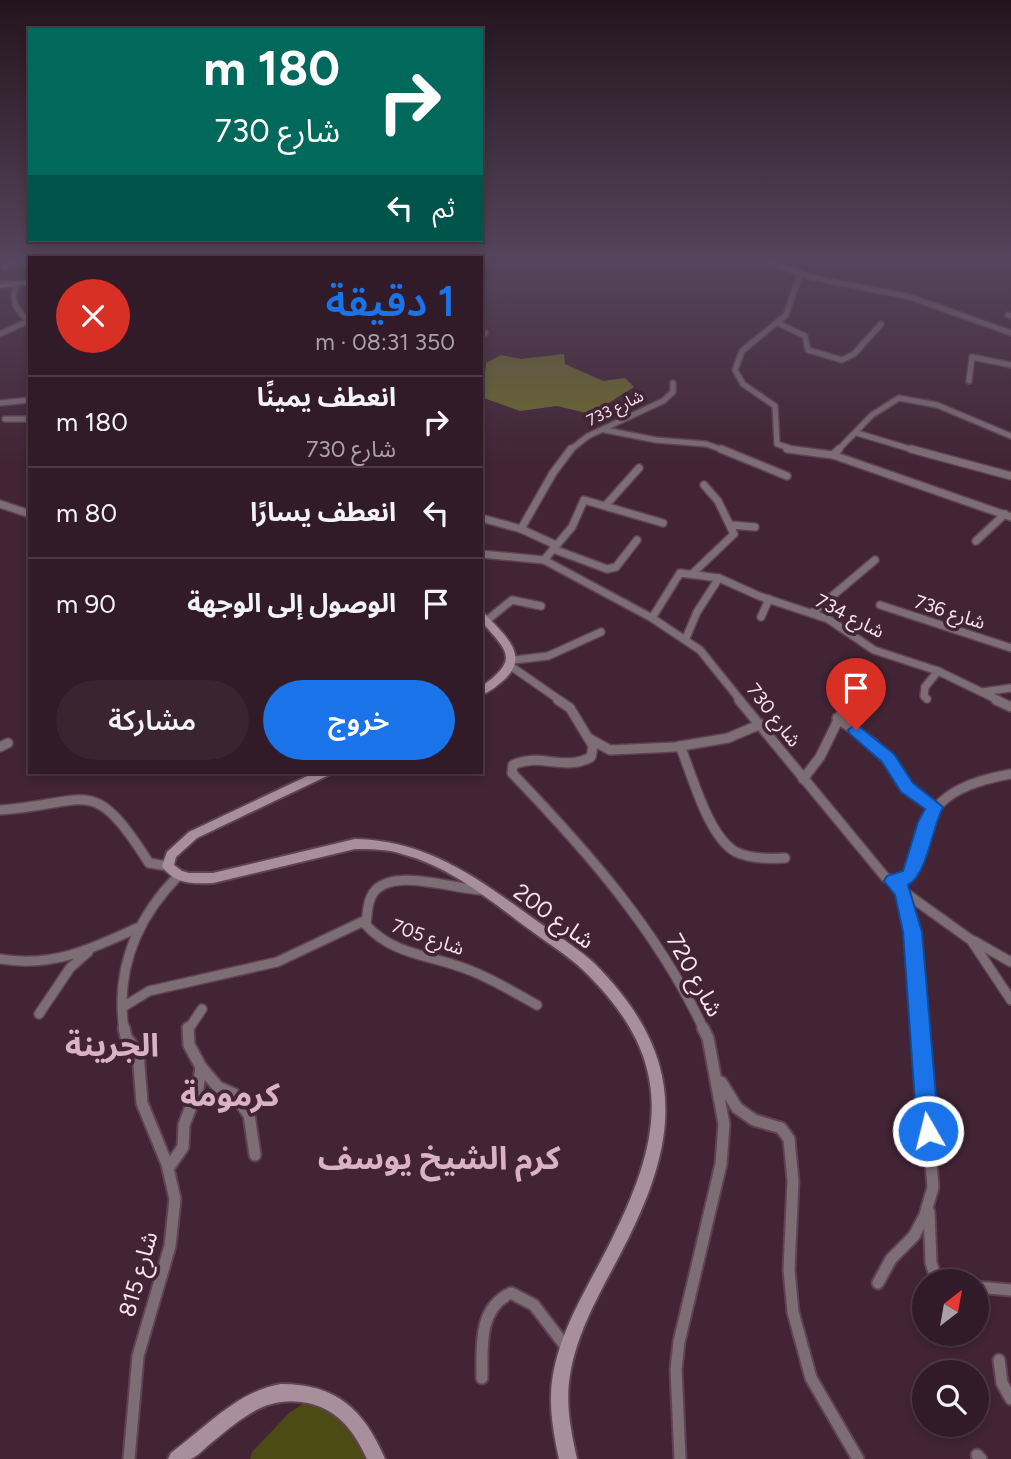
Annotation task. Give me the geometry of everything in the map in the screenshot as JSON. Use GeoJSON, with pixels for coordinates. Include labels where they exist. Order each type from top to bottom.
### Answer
{"type":"FeatureCollection","features":[{"type":"Feature","properties":{"kind":"main road"},"geometry":{"type":"LineString","coordinates":[[483,690],[513,664],[512,652],[484,618]]}},
{"type":"Feature","properties":{"kind":"main road"},"geometry":{"type":"LineString","coordinates":[[173,871],[171,855],[193,835],[321,774]]}},
{"type":"Feature","properties":{"kind":"main road","name":"شارع 200"},"geometry":{"type":"LineString","coordinates":[[173,871],[213,878],[370,843],[436,861],[482,890],[589,967],[634,1018],[651,1049],[658,1074],[660,1129],[654,1157],[630,1222],[566,1347],[558,1383],[557,1408],[568,1459]]}},
{"type":"Feature","properties":{"kind":"main road"},"geometry":{"type":"LineString","coordinates":[[177,1459],[234,1415],[263,1397],[288,1392],[314,1396],[344,1411],[364,1433],[376,1459]]}},
{"type":"Feature","properties":{"kind":"street"},"geometry":{"type":"LineString","coordinates":[[0,334],[19,326]]}},
{"type":"Feature","properties":{"kind":"street"},"geometry":{"type":"LineString","coordinates":[[774,326],[743,348],[736,366],[736,377],[775,405],[774,430],[779,446],[833,455],[1008,516]]}},
{"type":"Feature","properties":{"kind":"street"},"geometry":{"type":"LineString","coordinates":[[788,326],[805,336],[808,350],[842,360],[854,354],[879,326]]}},
{"type":"Feature","properties":{"kind":"street"},"geometry":{"type":"LineString","coordinates":[[992,326],[1011,333]]}},
{"type":"Feature","properties":{"kind":"street"},"geometry":{"type":"LineString","coordinates":[[969,381],[972,357],[1011,365]]}},
{"type":"Feature","properties":{"kind":"street","name":"شارع 733"},"geometry":{"type":"LineString","coordinates":[[521,529],[573,447],[667,397],[674,389],[673,383]]}},
{"type":"Feature","properties":{"kind":"street"},"geometry":{"type":"LineString","coordinates":[[833,455],[894,401],[917,397],[1011,436]]}},
{"type":"Feature","properties":{"kind":"street"},"geometry":{"type":"LineString","coordinates":[[0,403],[28,402]]}},
{"type":"Feature","properties":{"kind":"street"},"geometry":{"type":"LineString","coordinates":[[5,419],[28,419]]}},
{"type":"Feature","properties":{"kind":"street"},"geometry":{"type":"LineString","coordinates":[[605,430],[725,450],[787,477]]}},
{"type":"Feature","properties":{"kind":"street"},"geometry":{"type":"LineString","coordinates":[[857,432],[996,474],[1011,475]]}},
{"type":"Feature","properties":{"kind":"street"},"geometry":{"type":"LineString","coordinates":[[606,505],[639,468]]}},
{"type":"Feature","properties":{"kind":"street"},"geometry":{"type":"LineString","coordinates":[[652,618],[678,575],[693,573],[733,534],[718,501],[704,485]]}},
{"type":"Feature","properties":{"kind":"street"},"geometry":{"type":"LineString","coordinates":[[544,560],[574,523],[582,501],[587,499],[663,523]]}},
{"type":"Feature","properties":{"kind":"street"},"geometry":{"type":"LineString","coordinates":[[0,504],[28,513]]}},
{"type":"Feature","properties":{"kind":"street"},"geometry":{"type":"LineString","coordinates":[[976,541],[1008,516]]}},
{"type":"Feature","properties":{"kind":"street"},"geometry":{"type":"LineString","coordinates":[[483,519],[521,529],[554,547],[607,569],[616,567],[637,540]]}},
{"type":"Feature","properties":{"kind":"street"},"geometry":{"type":"LineString","coordinates":[[731,526],[755,527]]}},
{"type":"Feature","properties":{"kind":"street","name":"شارع 730"},"geometry":{"type":"LineString","coordinates":[[483,554],[544,560],[686,638],[719,670],[880,873],[971,940]]}},
{"type":"Feature","properties":{"kind":"street"},"geometry":{"type":"LineString","coordinates":[[812,613],[875,560]]}},
{"type":"Feature","properties":{"kind":"street","name":"شارع 734"},"geometry":{"type":"LineString","coordinates":[[693,573],[719,578],[812,613],[874,650],[938,671],[1011,707]]}},
{"type":"Feature","properties":{"kind":"street"},"geometry":{"type":"LineString","coordinates":[[686,638],[697,612],[719,578]]}},
{"type":"Feature","properties":{"kind":"street"},"geometry":{"type":"LineString","coordinates":[[761,617],[769,599]]}},
{"type":"Feature","properties":{"kind":"street"},"geometry":{"type":"LineString","coordinates":[[484,618],[512,600],[541,607]]}},
{"type":"Feature","properties":{"kind":"street","name":"شارع 736"},"geometry":{"type":"LineString","coordinates":[[880,605],[1011,648]]}},
{"type":"Feature","properties":{"kind":"street"},"geometry":{"type":"LineString","coordinates":[[513,664],[543,657],[601,632]]}},
{"type":"Feature","properties":{"kind":"street"},"geometry":{"type":"LineString","coordinates":[[513,664],[570,708],[590,739],[610,750],[727,740],[761,724]]}},
{"type":"Feature","properties":{"kind":"street"},"geometry":{"type":"LineString","coordinates":[[927,699],[923,691],[938,671]]}},
{"type":"Feature","properties":{"kind":"street"},"geometry":{"type":"LineString","coordinates":[[982,692],[1011,688]]}},
{"type":"Feature","properties":{"kind":"street"},"geometry":{"type":"LineString","coordinates":[[803,779],[820,757],[837,718],[849,699]]}},
{"type":"Feature","properties":{"kind":"street"},"geometry":{"type":"LineString","coordinates":[[837,718],[874,744],[898,771],[907,787],[935,807]]}},
{"type":"Feature","properties":{"kind":"street","name":"شارع 720"},"geometry":{"type":"LineString","coordinates":[[590,739],[593,752],[585,762],[570,765],[522,760],[513,765],[512,773],[578,841],[645,927],[698,1015],[715,1062],[724,1124],[721,1164],[679,1342],[676,1370],[680,1459]]}},
{"type":"Feature","properties":{"kind":"street"},"geometry":{"type":"LineString","coordinates":[[680,746],[710,816],[728,846],[749,856],[785,858]]}},
{"type":"Feature","properties":{"kind":"street"},"geometry":{"type":"LineString","coordinates":[[893,881],[900,881],[911,875],[926,822],[935,807],[962,788],[982,779],[1011,774]]}},
{"type":"Feature","properties":{"kind":"street"},"geometry":{"type":"LineString","coordinates":[[0,810],[29,808],[69,798],[86,798],[107,809],[122,822],[149,863],[173,871]]}},
{"type":"Feature","properties":{"kind":"street","name":"شارع 815"},"geometry":{"type":"LineString","coordinates":[[130,1459],[136,1369],[145,1323],[168,1260],[175,1199],[170,1167],[144,1109],[139,1054],[126,1037],[122,979],[137,928],[173,871]]}},
{"type":"Feature","properties":{"kind":"street","name":"شارع 705"},"geometry":{"type":"LineString","coordinates":[[482,890],[464,891],[434,882],[400,881],[375,891],[366,920],[374,935],[394,948],[461,966],[537,1005]]}},
{"type":"Feature","properties":{"kind":"street"},"geometry":{"type":"LineString","coordinates":[[904,892],[912,932],[923,1096],[933,1180],[929,1205],[933,1269]]}},
{"type":"Feature","properties":{"kind":"street"},"geometry":{"type":"LineString","coordinates":[[124,1007],[149,991],[277,962],[366,920]]}},
{"type":"Feature","properties":{"kind":"street"},"geometry":{"type":"LineString","coordinates":[[0,959],[26,964],[46,963],[100,945],[137,928]]}},
{"type":"Feature","properties":{"kind":"street"},"geometry":{"type":"LineString","coordinates":[[971,940],[1011,962]]}},
{"type":"Feature","properties":{"kind":"street"},"geometry":{"type":"LineString","coordinates":[[971,940],[1011,1000]]}},
{"type":"Feature","properties":{"kind":"street"},"geometry":{"type":"LineString","coordinates":[[39,1014],[70,968],[100,945]]}},
{"type":"Feature","properties":{"kind":"street"},"geometry":{"type":"LineString","coordinates":[[202,1009],[190,1021],[187,1045],[189,1053],[218,1087],[234,1094],[241,1101],[249,1115],[255,1155]]}},
{"type":"Feature","properties":{"kind":"street"},"geometry":{"type":"LineString","coordinates":[[715,1062],[728,1096],[737,1108],[754,1119],[781,1128],[789,1139],[793,1170],[789,1270],[793,1312],[811,1378],[858,1459]]}},
{"type":"Feature","properties":{"kind":"street"},"geometry":{"type":"LineString","coordinates":[[170,1167],[183,1147],[184,1125],[198,1087],[201,1067]]}},
{"type":"Feature","properties":{"kind":"street"},"geometry":{"type":"LineString","coordinates":[[877,1283],[891,1259],[911,1241],[929,1205]]}},
{"type":"Feature","properties":{"kind":"street"},"geometry":{"type":"LineString","coordinates":[[989,1288],[1011,1290]]}},
{"type":"Feature","properties":{"kind":"street"},"geometry":{"type":"LineString","coordinates":[[482,1378],[482,1348],[489,1311],[500,1296],[511,1293],[534,1305],[566,1347]]}},
{"type":"Feature","properties":{"kind":"street"},"geometry":{"type":"LineString","coordinates":[[999,1360],[1002,1383],[1011,1399]]}},
{"type":"Feature","properties":{"kind":"shaded area"},"geometry":{"type":"Polygon","coordinates":[[[564,354],[565,364],[603,381],[625,378],[634,387],[591,414],[557,406],[520,411],[483,398],[486,363],[501,355],[521,359],[564,354]]]}},
{"type":"Feature","properties":{"kind":"shaded area"},"geometry":{"type":"Polygon","coordinates":[[[304,1403],[326,1411],[344,1422],[357,1438],[368,1459],[250,1459],[252,1452],[289,1413],[304,1403]]]}},
{"type":"Feature","properties":{"kind":"district","name":"الجرينة"},"geometry":{"type":"Point","coordinates":[112,1045]}},
{"type":"Feature","properties":{"kind":"district","name":"كرمومة"},"geometry":{"type":"Point","coordinates":[230,1095]}},
{"type":"Feature","properties":{"kind":"district","name":"كرم الشيخ يوسف"},"geometry":{"type":"Point","coordinates":[439,1158]}},
{"type":"Feature","properties":{"kind":"route"},"geometry":{"type":"LineString","coordinates":[[856,730],[888,758],[907,787],[935,807],[926,822],[911,875],[900,881],[893,881],[904,892],[912,932],[923,1096],[928,1131]]}}]}
